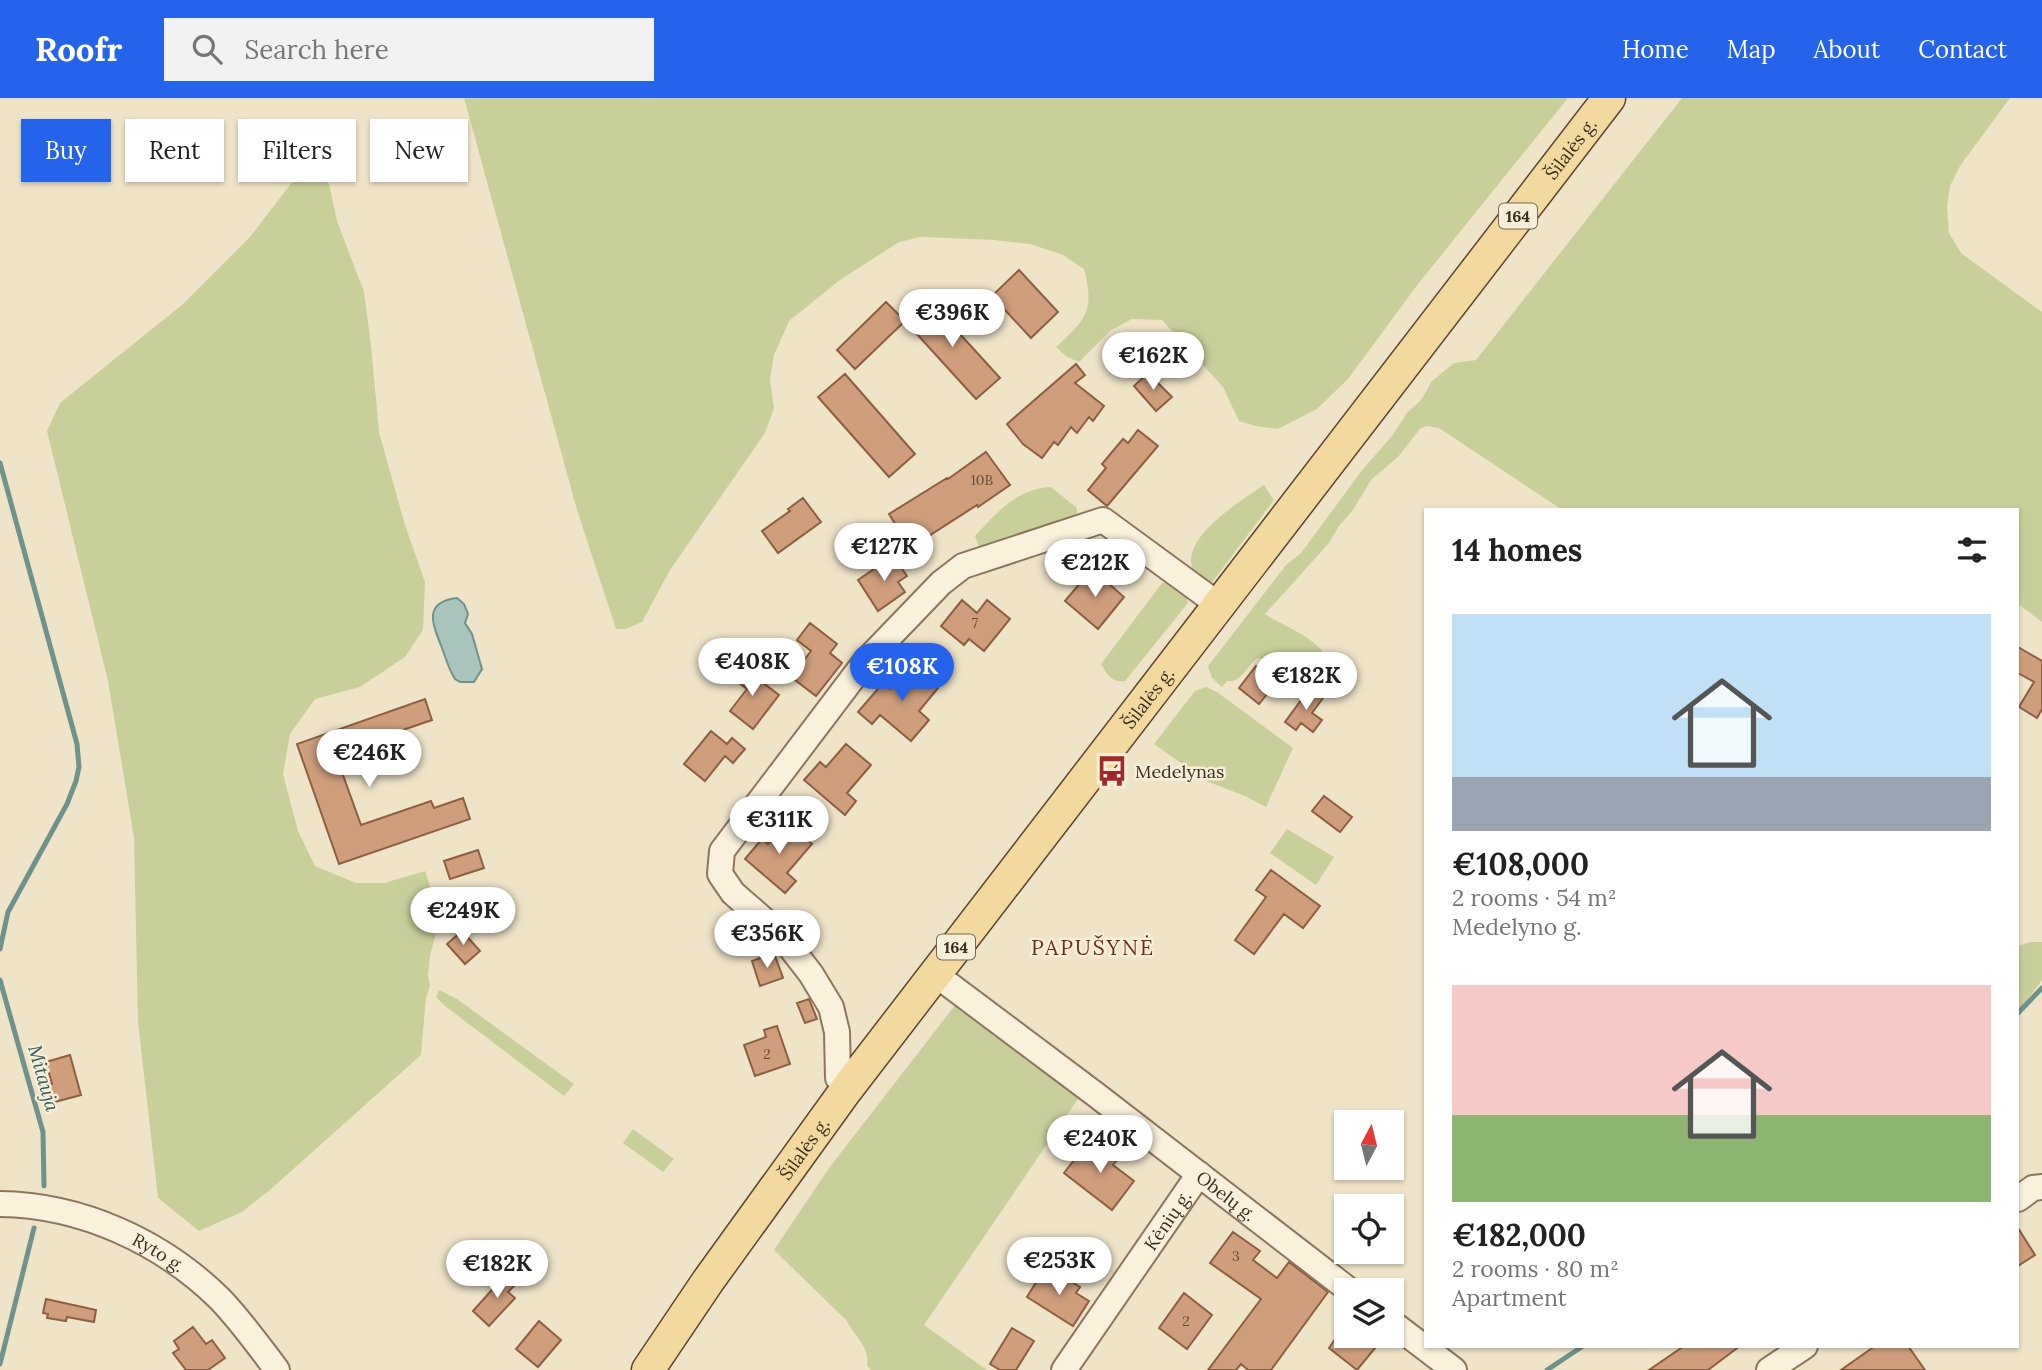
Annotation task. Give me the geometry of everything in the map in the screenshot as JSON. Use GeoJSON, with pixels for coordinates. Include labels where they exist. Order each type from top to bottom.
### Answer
{"type":"FeatureCollection","features":[{"type":"Feature","properties":{"kind":"main road","name":"Šilalės g."},"geometry":{"type":"LineString","coordinates":[[648,1370],[708,1281],[846,1090],[1609,98]]}},
{"type":"Feature","properties":{"kind":"street"},"geometry":{"type":"LineString","coordinates":[[846,1090],[838,1078],[837,1032],[831,1007],[811,974],[780,934],[733,893],[720,874],[722,851],[856,673],[941,583],[963,566],[1103,520],[1219,605]]}},
{"type":"Feature","properties":{"kind":"street","name":"Obelų g."},"geometry":{"type":"LineString","coordinates":[[935,974],[1334,1278]]}},
{"type":"Feature","properties":{"kind":"street","name":"Kėnių g."},"geometry":{"type":"LineString","coordinates":[[1064,1370],[1199,1174]]}},
{"type":"Feature","properties":{"kind":"street"},"geometry":{"type":"LineString","coordinates":[[2019,1198],[2033,1188],[2042,1187]]}},
{"type":"Feature","properties":{"kind":"street","name":"Ryto g."},"geometry":{"type":"LineString","coordinates":[[0,1204],[47,1208],[128,1233],[185,1269],[219,1299],[247,1329],[277,1370]]}},
{"type":"Feature","properties":{"kind":"street"},"geometry":{"type":"LineString","coordinates":[[1404,1336],[1428,1363],[1454,1370]]}},
{"type":"Feature","properties":{"kind":"street"},"geometry":{"type":"LineString","coordinates":[[1769,1370],[1802,1348]]}},
{"type":"Feature","properties":{"kind":"green space"},"geometry":{"type":"Polygon","coordinates":[[[464,98],[1568,98],[1418,284],[1348,379],[1317,409],[1278,429],[1239,421],[1223,387],[1162,320],[1132,319],[1111,330],[1079,362],[1067,357],[1056,347],[1081,321],[1088,305],[1088,295],[1084,269],[1063,255],[1030,244],[994,240],[921,237],[899,242],[840,280],[789,321],[774,355],[770,380],[774,408],[765,433],[670,570],[642,622],[626,629],[616,629],[577,510],[464,98]]]}},
{"type":"Feature","properties":{"kind":"green space"},"geometry":{"type":"Polygon","coordinates":[[[1682,98],[2010,98],[1960,166],[1950,186],[1947,207],[1949,233],[1961,253],[2042,312],[2042,622],[2019,605],[2019,508],[1559,508],[1439,428],[1426,426],[1420,429],[1398,457],[1371,480],[1329,543],[1265,614],[1314,643],[1327,660],[1329,670],[1293,674],[1258,658],[1241,676],[1227,681],[1222,687],[1212,678],[1208,666],[1286,565],[1301,553],[1407,413],[1422,399],[1431,382],[1454,363],[1476,360],[1682,98]]]}},
{"type":"Feature","properties":{"kind":"green space"},"geometry":{"type":"Polygon","coordinates":[[[292,182],[329,184],[337,221],[364,292],[379,432],[405,525],[425,582],[423,630],[405,657],[360,687],[315,699],[290,734],[283,774],[298,831],[315,866],[356,883],[384,883],[425,871],[440,917],[430,956],[430,986],[426,997],[421,1055],[242,1212],[199,1231],[158,1198],[138,1022],[134,838],[108,681],[47,431],[60,403],[183,304],[250,237],[292,182]]]}},
{"type":"Feature","properties":{"kind":"green space"},"geometry":{"type":"Polygon","coordinates":[[[1264,485],[1274,500],[1210,585],[1195,577],[1191,561],[1199,539],[1219,517],[1264,485]]]}},
{"type":"Feature","properties":{"kind":"green space"},"geometry":{"type":"Polygon","coordinates":[[[1051,487],[1077,508],[1077,520],[981,552],[975,536],[1008,503],[1028,492],[1051,487]]]}},
{"type":"Feature","properties":{"kind":"green space"},"geometry":{"type":"Polygon","coordinates":[[[1167,582],[1186,596],[1188,603],[1125,681],[1113,679],[1101,664],[1162,583],[1167,582]]]}},
{"type":"Feature","properties":{"kind":"green space"},"geometry":{"type":"Polygon","coordinates":[[[1206,687],[1217,692],[1293,748],[1266,807],[1206,781],[1154,744],[1195,691],[1206,687]]]}},
{"type":"Feature","properties":{"kind":"green space"},"geometry":{"type":"Polygon","coordinates":[[[1287,829],[1334,857],[1316,885],[1270,853],[1287,829]]]}},
{"type":"Feature","properties":{"kind":"green space"},"geometry":{"type":"Polygon","coordinates":[[[2042,942],[2042,980],[2019,1011],[2019,946],[2042,942]]]}},
{"type":"Feature","properties":{"kind":"green space"},"geometry":{"type":"Polygon","coordinates":[[[439,990],[457,999],[574,1084],[564,1096],[445,1006],[436,997],[439,990]]]}},
{"type":"Feature","properties":{"kind":"green space"},"geometry":{"type":"Polygon","coordinates":[[[963,995],[1086,1087],[924,1325],[987,1370],[871,1370],[867,1366],[864,1347],[847,1321],[774,1250],[829,1168],[963,995]]]}},
{"type":"Feature","properties":{"kind":"green space"},"geometry":{"type":"Polygon","coordinates":[[[633,1129],[674,1159],[663,1172],[623,1143],[633,1129]]]}},
{"type":"Feature","properties":{"kind":"water"},"geometry":{"type":"Polygon","coordinates":[[[457,598],[464,604],[468,614],[465,623],[472,634],[482,669],[474,682],[460,682],[455,679],[434,623],[434,610],[439,604],[457,598]]]}},
{"type":"Feature","properties":{"kind":"building"},"geometry":{"type":"Polygon","coordinates":[[[1019,270],[1058,312],[1031,338],[992,296],[1019,270]]]}},
{"type":"Feature","properties":{"kind":"building"},"geometry":{"type":"Polygon","coordinates":[[[929,300],[1000,378],[976,399],[905,321],[929,300]]]}},
{"type":"Feature","properties":{"kind":"building"},"geometry":{"type":"Polygon","coordinates":[[[886,302],[905,321],[855,369],[837,350],[886,302]]]}},
{"type":"Feature","properties":{"kind":"building"},"geometry":{"type":"Polygon","coordinates":[[[1076,364],[1085,375],[1075,383],[1104,406],[1093,421],[1089,417],[1077,433],[1071,427],[1058,445],[1054,442],[1042,458],[1023,444],[1007,424],[1076,364]]]}},
{"type":"Feature","properties":{"kind":"building"},"geometry":{"type":"Polygon","coordinates":[[[1148,373],[1172,397],[1156,411],[1134,386],[1148,373]]]}},
{"type":"Feature","properties":{"kind":"building"},"geometry":{"type":"Polygon","coordinates":[[[845,374],[915,454],[889,477],[818,397],[845,374]]]}},
{"type":"Feature","properties":{"kind":"building"},"geometry":{"type":"Polygon","coordinates":[[[1138,430],[1158,446],[1107,506],[1088,490],[1106,468],[1102,464],[1123,439],[1128,443],[1138,430]]]}},
{"type":"Feature","properties":{"kind":"building"},"geometry":{"type":"Polygon","coordinates":[[[986,452],[1010,485],[910,548],[889,514],[948,479],[986,452]]]}},
{"type":"Feature","properties":{"kind":"building"},"geometry":{"type":"Polygon","coordinates":[[[803,498],[821,522],[778,553],[762,531],[803,498]]]}},
{"type":"Feature","properties":{"kind":"building"},"geometry":{"type":"Polygon","coordinates":[[[893,556],[907,576],[898,582],[905,592],[878,611],[858,580],[893,556]]]}},
{"type":"Feature","properties":{"kind":"building"},"geometry":{"type":"Polygon","coordinates":[[[1092,569],[1124,597],[1098,629],[1065,601],[1092,569]]]}},
{"type":"Feature","properties":{"kind":"building"},"geometry":{"type":"Polygon","coordinates":[[[962,600],[977,613],[987,600],[1010,619],[984,651],[969,639],[964,645],[941,626],[962,600]]]}},
{"type":"Feature","properties":{"kind":"building"},"geometry":{"type":"Polygon","coordinates":[[[810,623],[837,644],[830,653],[842,663],[816,696],[791,677],[811,651],[797,640],[810,623]]]}},
{"type":"Feature","properties":{"kind":"building"},"geometry":{"type":"Polygon","coordinates":[[[2019,648],[2042,661],[2042,709],[2037,718],[2019,707],[2034,682],[2019,674],[2019,648]]]}},
{"type":"Feature","properties":{"kind":"building"},"geometry":{"type":"Polygon","coordinates":[[[740,665],[779,695],[753,729],[730,711],[747,689],[730,676],[740,665]]]}},
{"type":"Feature","properties":{"kind":"building"},"geometry":{"type":"Polygon","coordinates":[[[911,665],[938,688],[919,711],[929,720],[911,741],[880,715],[872,724],[858,712],[883,683],[890,689],[911,665]]]}},
{"type":"Feature","properties":{"kind":"building"},"geometry":{"type":"Polygon","coordinates":[[[1256,666],[1271,678],[1266,685],[1271,689],[1259,704],[1239,688],[1256,666]]]}},
{"type":"Feature","properties":{"kind":"building"},"geometry":{"type":"Polygon","coordinates":[[[1310,688],[1323,698],[1312,713],[1322,720],[1313,732],[1301,723],[1296,730],[1285,722],[1310,688]]]}},
{"type":"Feature","properties":{"kind":"building"},"geometry":{"type":"Polygon","coordinates":[[[425,699],[432,720],[335,753],[361,825],[431,801],[434,808],[463,798],[470,819],[339,864],[297,744],[425,699]]]}},
{"type":"Feature","properties":{"kind":"building"},"geometry":{"type":"Polygon","coordinates":[[[711,731],[727,744],[732,738],[745,749],[733,763],[725,756],[705,781],[684,764],[711,731]]]}},
{"type":"Feature","properties":{"kind":"building"},"geometry":{"type":"Polygon","coordinates":[[[846,744],[871,765],[847,793],[856,801],[845,815],[804,780],[820,762],[826,767],[846,744]]]}},
{"type":"Feature","properties":{"kind":"building"},"geometry":{"type":"Polygon","coordinates":[[[1324,796],[1352,817],[1340,832],[1312,811],[1324,796]]]}},
{"type":"Feature","properties":{"kind":"building"},"geometry":{"type":"Polygon","coordinates":[[[786,823],[812,844],[787,873],[796,881],[785,893],[745,859],[762,839],[768,844],[786,823]]]}},
{"type":"Feature","properties":{"kind":"building"},"geometry":{"type":"Polygon","coordinates":[[[478,850],[484,868],[450,879],[444,861],[478,850]]]}},
{"type":"Feature","properties":{"kind":"building"},"geometry":{"type":"Polygon","coordinates":[[[1271,870],[1320,906],[1303,928],[1284,914],[1254,954],[1235,940],[1266,897],[1256,890],[1271,870]]]}},
{"type":"Feature","properties":{"kind":"building"},"geometry":{"type":"Polygon","coordinates":[[[462,931],[480,951],[465,964],[447,944],[462,931]]]}},
{"type":"Feature","properties":{"kind":"building"},"geometry":{"type":"Polygon","coordinates":[[[774,953],[783,978],[760,986],[752,961],[774,953]]]}},
{"type":"Feature","properties":{"kind":"building"},"geometry":{"type":"Polygon","coordinates":[[[809,999],[817,1019],[805,1023],[797,1003],[809,999]]]}},
{"type":"Feature","properties":{"kind":"building"},"geometry":{"type":"Polygon","coordinates":[[[777,1026],[790,1064],[755,1076],[744,1045],[766,1037],[764,1030],[777,1026]]]}},
{"type":"Feature","properties":{"kind":"building"},"geometry":{"type":"Polygon","coordinates":[[[70,1055],[81,1095],[51,1103],[46,1085],[52,1084],[46,1062],[70,1055]]]}},
{"type":"Feature","properties":{"kind":"building"},"geometry":{"type":"Polygon","coordinates":[[[1104,1144],[1120,1156],[1113,1165],[1134,1181],[1112,1210],[1064,1173],[1086,1145],[1097,1154],[1104,1144]]]}},
{"type":"Feature","properties":{"kind":"building"},"geometry":{"type":"Polygon","coordinates":[[[2019,1230],[2035,1255],[2019,1265],[2019,1230]]]}},
{"type":"Feature","properties":{"kind":"building"},"geometry":{"type":"Polygon","coordinates":[[[1233,1232],[1260,1251],[1253,1260],[1277,1278],[1289,1262],[1328,1292],[1271,1370],[1248,1370],[1241,1364],[1236,1370],[1208,1370],[1261,1299],[1210,1263],[1233,1232]]]}},
{"type":"Feature","properties":{"kind":"building"},"geometry":{"type":"Polygon","coordinates":[[[1043,1271],[1055,1279],[1058,1273],[1080,1287],[1076,1293],[1089,1301],[1073,1326],[1027,1297],[1043,1271]]]}},
{"type":"Feature","properties":{"kind":"building"},"geometry":{"type":"Polygon","coordinates":[[[508,1272],[519,1281],[508,1292],[515,1298],[489,1326],[473,1311],[508,1272]]]}},
{"type":"Feature","properties":{"kind":"building"},"geometry":{"type":"Polygon","coordinates":[[[1184,1293],[1212,1315],[1187,1349],[1159,1328],[1184,1293]]]}},
{"type":"Feature","properties":{"kind":"building"},"geometry":{"type":"Polygon","coordinates":[[[46,1299],[96,1310],[94,1322],[67,1317],[66,1321],[47,1318],[48,1314],[43,1313],[46,1299]]]}},
{"type":"Feature","properties":{"kind":"building"},"geometry":{"type":"Polygon","coordinates":[[[539,1321],[561,1340],[538,1367],[516,1349],[539,1321]]]}},
{"type":"Feature","properties":{"kind":"building"},"geometry":{"type":"Polygon","coordinates":[[[193,1327],[206,1344],[212,1340],[225,1358],[208,1370],[186,1370],[173,1353],[179,1349],[174,1341],[193,1327]]]}},
{"type":"Feature","properties":{"kind":"building"},"geometry":{"type":"Polygon","coordinates":[[[1012,1328],[1034,1341],[1016,1370],[1000,1370],[990,1364],[1012,1328]]]}},
{"type":"Feature","properties":{"kind":"building"},"geometry":{"type":"Polygon","coordinates":[[[1334,1341],[1334,1348],[1375,1348],[1357,1370],[1329,1348],[1334,1341]]]}},
{"type":"Feature","properties":{"kind":"building"},"geometry":{"type":"Polygon","coordinates":[[[1681,1348],[1737,1348],[1708,1370],[1649,1370],[1681,1348]]]}},
{"type":"Feature","properties":{"kind":"building"},"geometry":{"type":"Polygon","coordinates":[[[1872,1348],[1909,1348],[1925,1370],[1841,1370],[1872,1348]]]}},
{"type":"Feature","properties":{"kind":"waterway"},"geometry":{"type":"LineString","coordinates":[[0,463],[77,744],[79,767],[67,804],[8,912],[0,949]]}},
{"type":"Feature","properties":{"kind":"waterway","name":"Mitauja"},"geometry":{"type":"LineString","coordinates":[[0,980],[43,1132],[44,1186]]}},
{"type":"Feature","properties":{"kind":"waterway"},"geometry":{"type":"LineString","coordinates":[[2019,1012],[2042,988]]}},
{"type":"Feature","properties":{"kind":"waterway","name":"Mitauja"},"geometry":{"type":"LineString","coordinates":[[0,1364],[34,1228]]}},
{"type":"Feature","properties":{"kind":"waterway"},"geometry":{"type":"LineString","coordinates":[[1547,1370],[1580,1348]]}},
{"type":"Feature","properties":{"kind":"place","name":"Medelynas"},"geometry":{"type":"Point","coordinates":[1112,771]}},
{"type":"Feature","properties":{"kind":"district","name":"PAPUŠYNĖ"},"geometry":{"type":"Point","coordinates":[1093,947]}}]}
